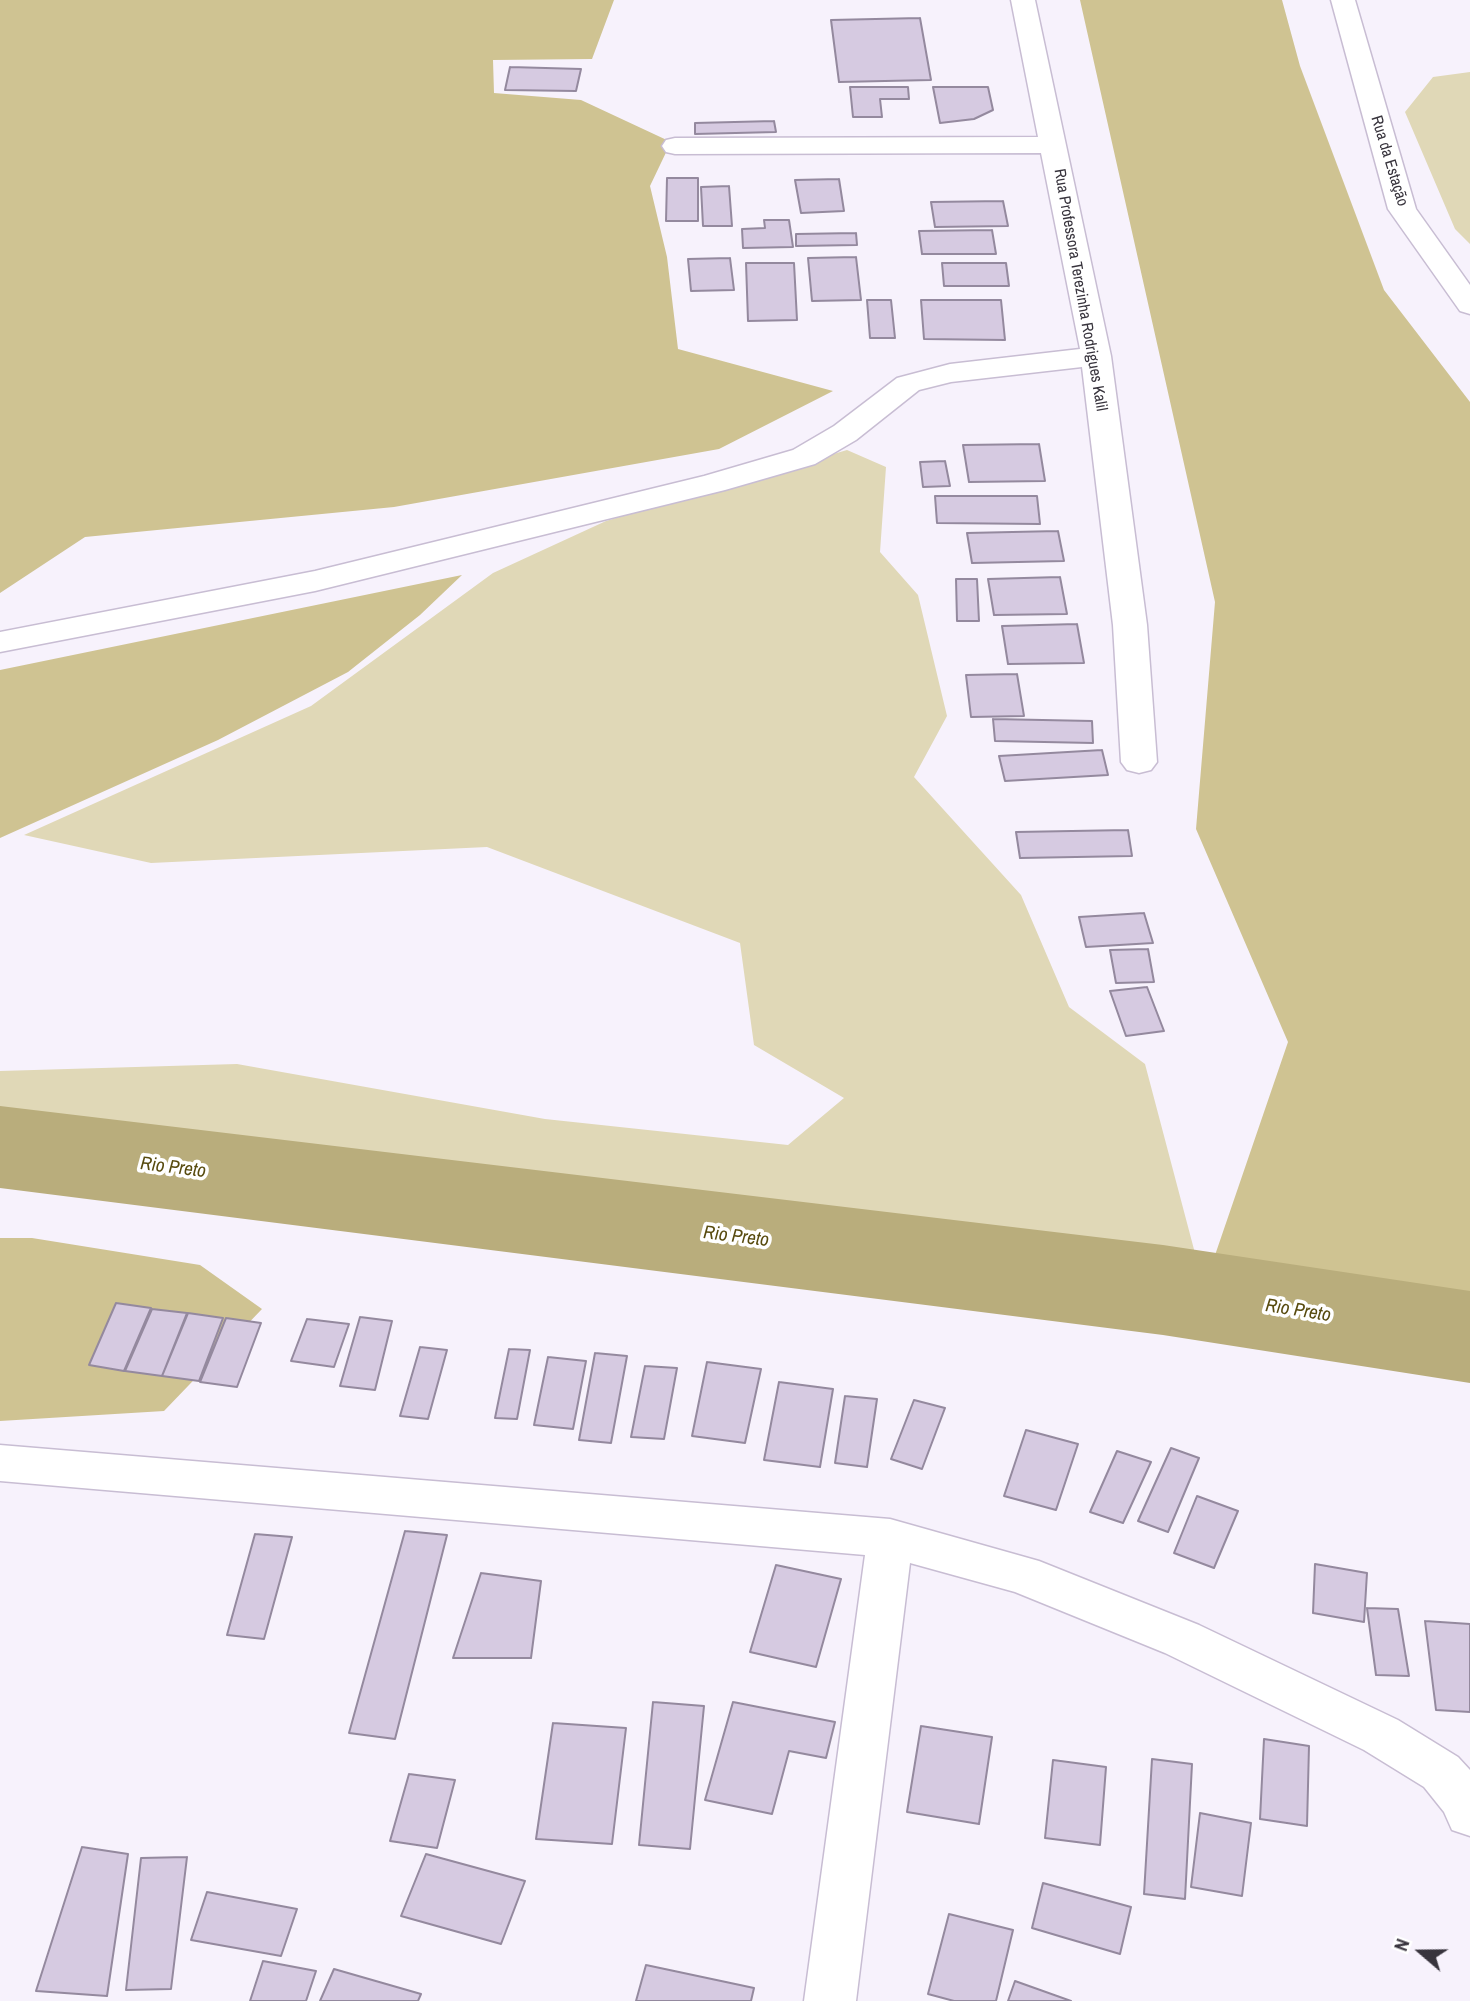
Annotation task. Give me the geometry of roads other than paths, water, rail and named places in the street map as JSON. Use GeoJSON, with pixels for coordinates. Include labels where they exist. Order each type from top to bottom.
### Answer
{"type":"FeatureCollection","features":[{"type":"Feature","properties":{"kind":"street","name":"Rua Professora Terezinha Rodrigues Kalil"},"geometry":{"type":"LineString","coordinates":[[1023,0],[1096,356],[1130,625],[1139,762]]}},
{"type":"Feature","properties":{"kind":"street","name":"Rua da Estação"},"geometry":{"type":"LineString","coordinates":[[1343,0],[1402,209],[1470,305]]}},
{"type":"Feature","properties":{"kind":"street"},"geometry":{"type":"LineString","coordinates":[[675,146],[1054,145]]}},
{"type":"Feature","properties":{"kind":"street"},"geometry":{"type":"LineString","coordinates":[[0,642],[315,581],[715,483],[803,457],[845,433],[908,384],[950,373],[1096,356]]}},
{"type":"Feature","properties":{"kind":"street"},"geometry":{"type":"LineString","coordinates":[[0,1464],[890,1538],[1023,1574],[1182,1639],[1381,1735],[1441,1772],[1463,1798],[1470,1814]]}},
{"type":"Feature","properties":{"kind":"street"},"geometry":{"type":"LineString","coordinates":[[830,2001],[890,1538]]}},
{"type":"Feature","properties":{"kind":"waterway","name":"Rio Preto"},"geometry":{"type":"LineString","coordinates":[[0,1147],[1163,1290],[1470,1337]]}}]}
